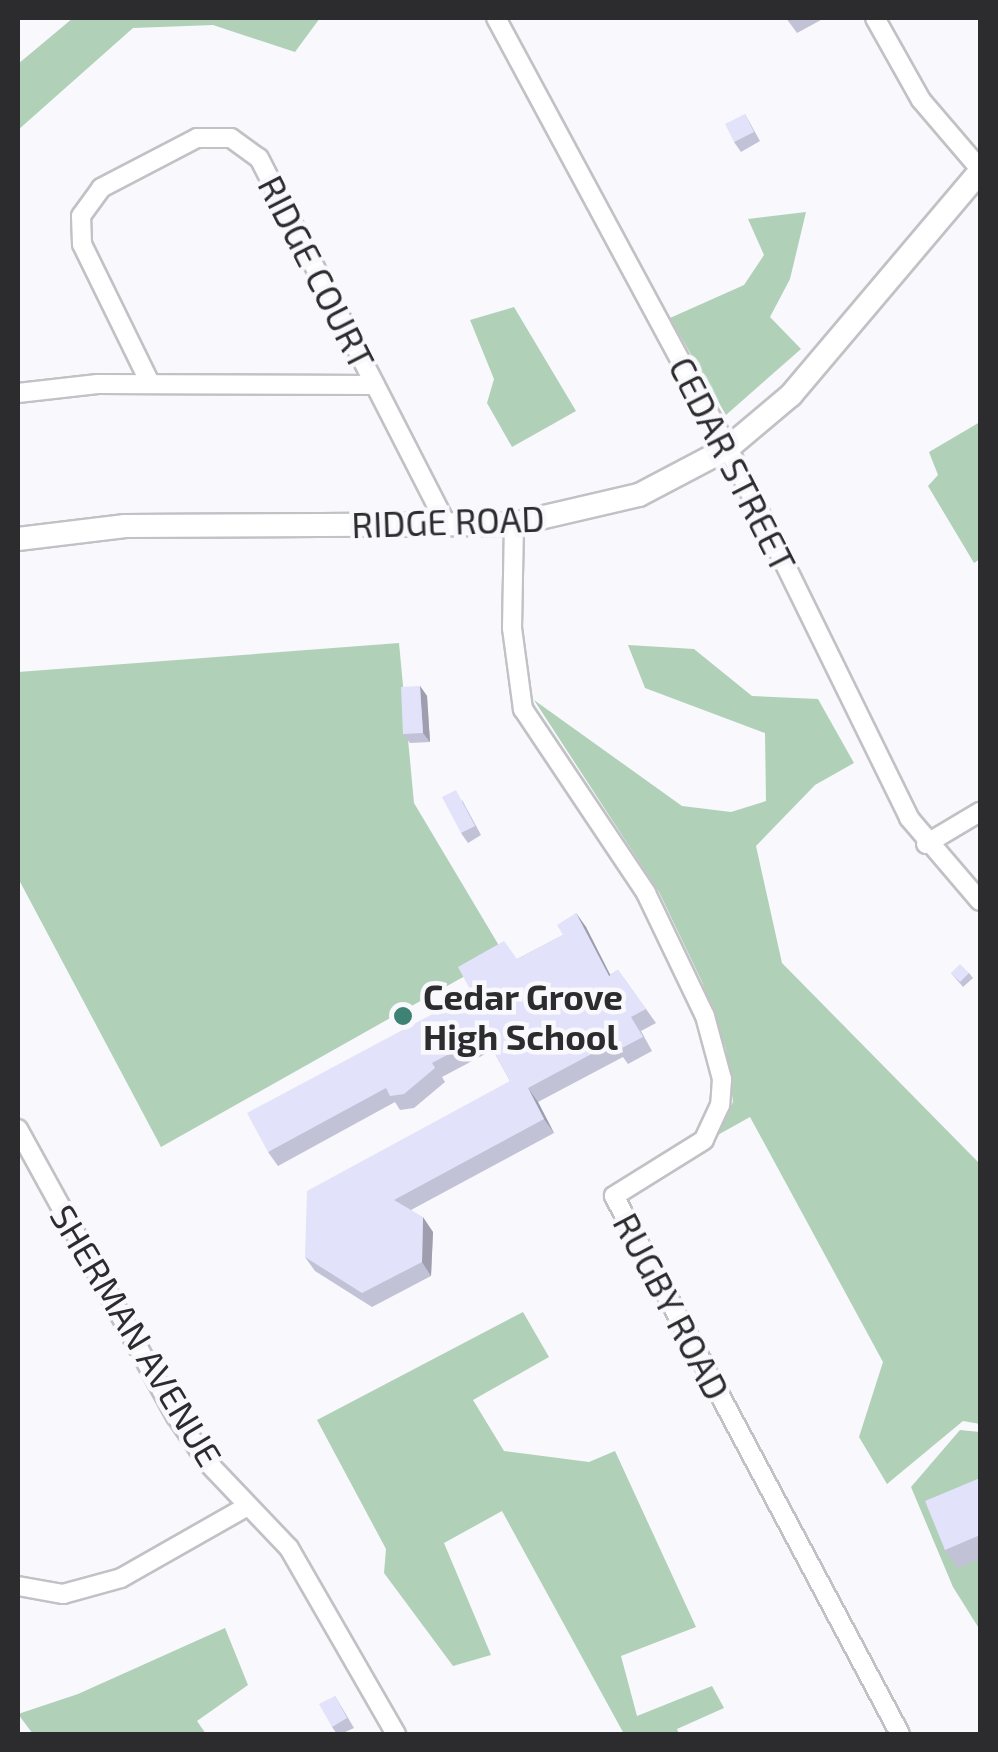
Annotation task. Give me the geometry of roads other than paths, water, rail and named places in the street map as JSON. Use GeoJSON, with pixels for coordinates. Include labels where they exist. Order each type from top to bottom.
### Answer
{"type":"FeatureCollection","features":[{"type":"Feature","properties":{"kind":"main road","name":"RIDGE ROAD"},"geometry":{"type":"LineString","coordinates":[[18,539],[125,526],[514,524],[628,499],[728,448],[810,375],[980,170]]}},
{"type":"Feature","properties":{"kind":"street","name":"CEDAR STREET"},"geometry":{"type":"LineString","coordinates":[[496,18],[728,448],[926,844],[980,900]]}},
{"type":"Feature","properties":{"kind":"street"},"geometry":{"type":"LineString","coordinates":[[875,18],[922,100],[980,170]]}},
{"type":"Feature","properties":{"kind":"street","name":"RIDGE COURT"},"geometry":{"type":"LineString","coordinates":[[150,383],[82,244],[80,216],[101,188],[197,138],[214,135],[239,142],[259,158],[447,525]]}},
{"type":"Feature","properties":{"kind":"street"},"geometry":{"type":"LineString","coordinates":[[18,392],[150,383],[375,384]]}},
{"type":"Feature","properties":{"kind":"street","name":"RUGBY ROAD"},"geometry":{"type":"LineString","coordinates":[[514,524],[512,628],[524,709],[646,893],[705,1016],[722,1078],[716,1118],[695,1149],[614,1196],[900,1734]]}},
{"type":"Feature","properties":{"kind":"street"},"geometry":{"type":"LineString","coordinates":[[926,844],[980,812]]}},
{"type":"Feature","properties":{"kind":"street","name":"SHERMAN AVENUE"},"geometry":{"type":"LineString","coordinates":[[18,1129],[176,1416],[320,1594],[396,1734]]}},
{"type":"Feature","properties":{"kind":"street"},"geometry":{"type":"LineString","coordinates":[[18,1586],[63,1594],[120,1578],[248,1506]]}},
{"type":"Feature","properties":{"kind":"place","name":"Cedar Grove High School"},"geometry":{"type":"Point","coordinates":[403,1016]}}]}
